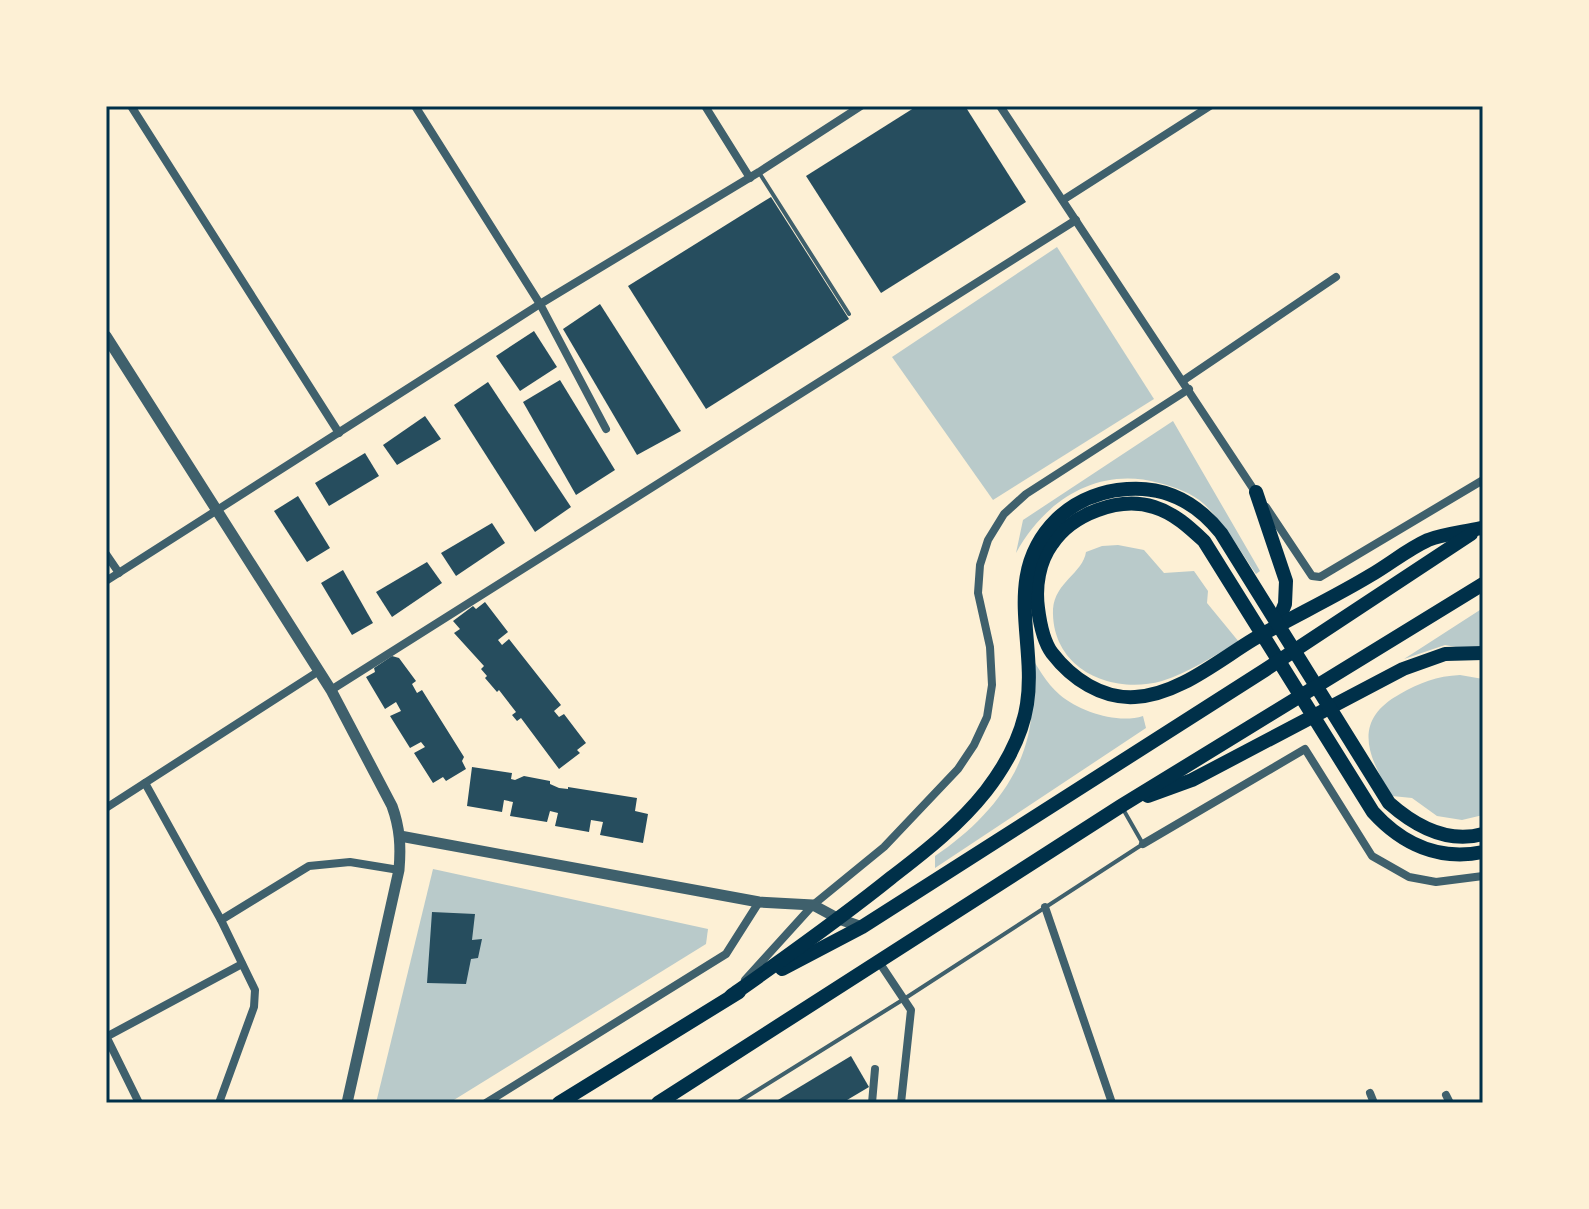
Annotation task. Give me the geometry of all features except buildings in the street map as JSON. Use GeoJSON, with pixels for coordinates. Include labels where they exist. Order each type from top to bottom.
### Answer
{"type":"FeatureCollection","features":[{"type":"Feature","properties":{"kind":"main road"},"geometry":{"type":"LineString","coordinates":[[559,1103],[731,996],[839,919],[940,839],[985,792],[1022,732],[1030,672],[1025,633],[1026,577],[1034,552],[1047,529],[1066,510],[1087,497],[1111,490],[1159,491],[1186,500],[1207,516],[1221,533],[1389,803],[1425,830],[1449,836],[1483,834]]}},
{"type":"Feature","properties":{"kind":"main road"},"geometry":{"type":"LineString","coordinates":[[1256,492],[1286,581],[1285,604],[1276,626]]}},
{"type":"Feature","properties":{"kind":"main road"},"geometry":{"type":"LineString","coordinates":[[1482,527],[1428,540],[1369,577],[1276,626],[1170,688],[1136,697],[1112,695],[1087,685],[1067,670],[1050,651],[1040,627],[1038,579],[1053,542],[1071,526],[1110,506],[1129,503],[1153,507],[1186,524],[1204,541],[1373,812],[1389,829],[1419,848],[1446,854],[1483,852]]}},
{"type":"Feature","properties":{"kind":"main road"},"geometry":{"type":"LineString","coordinates":[[731,996],[862,927],[1265,670],[1482,527]]}},
{"type":"Feature","properties":{"kind":"main road"},"geometry":{"type":"LineString","coordinates":[[658,1103],[1121,806],[1483,584]]}},
{"type":"Feature","properties":{"kind":"main road"},"geometry":{"type":"LineString","coordinates":[[1121,806],[1192,780],[1403,669],[1445,654],[1483,653]]}},
{"type":"Feature","properties":{"kind":"street"},"geometry":{"type":"LineString","coordinates":[[131,106],[339,433]]}},
{"type":"Feature","properties":{"kind":"street"},"geometry":{"type":"LineString","coordinates":[[415,106],[540,304],[606,429]]}},
{"type":"Feature","properties":{"kind":"street"},"geometry":{"type":"LineString","coordinates":[[705,106],[750,178]]}},
{"type":"Feature","properties":{"kind":"street"},"geometry":{"type":"LineString","coordinates":[[106,581],[540,304],[750,178],[861,106]]}},
{"type":"Feature","properties":{"kind":"street"},"geometry":{"type":"LineString","coordinates":[[1000,106],[1312,576],[1320,577],[1483,480]]}},
{"type":"Feature","properties":{"kind":"street"},"geometry":{"type":"LineString","coordinates":[[1063,200],[1210,106]]}},
{"type":"Feature","properties":{"kind":"street"},"geometry":{"type":"LineString","coordinates":[[331,690],[1076,220]]}},
{"type":"Feature","properties":{"kind":"street"},"geometry":{"type":"LineString","coordinates":[[731,996],[813,905],[884,847],[958,769],[974,745],[987,717],[992,685],[990,647],[978,593],[980,565],[988,540],[1004,514],[1026,494],[1186,385],[1336,277]]}},
{"type":"Feature","properties":{"kind":"street"},"geometry":{"type":"LineString","coordinates":[[108,342],[331,690],[392,806],[400,836],[399,870],[347,1103]]}},
{"type":"Feature","properties":{"kind":"street"},"geometry":{"type":"LineString","coordinates":[[106,554],[119,573]]}},
{"type":"Feature","properties":{"kind":"street"},"geometry":{"type":"LineString","coordinates":[[106,808],[319,671]]}},
{"type":"Feature","properties":{"kind":"street"},"geometry":{"type":"LineString","coordinates":[[1143,844],[1305,749],[1372,856],[1409,877],[1436,882],[1483,876]]}},
{"type":"Feature","properties":{"kind":"street"},"geometry":{"type":"LineString","coordinates":[[145,783],[221,920],[255,990],[257,1000],[219,1103]]}},
{"type":"Feature","properties":{"kind":"street"},"geometry":{"type":"LineString","coordinates":[[400,836],[759,902],[813,905],[862,927]]}},
{"type":"Feature","properties":{"kind":"street"},"geometry":{"type":"LineString","coordinates":[[221,920],[309,866],[350,862],[399,870]]}},
{"type":"Feature","properties":{"kind":"street"},"geometry":{"type":"LineString","coordinates":[[486,1103],[726,954],[759,902]]}},
{"type":"Feature","properties":{"kind":"street"},"geometry":{"type":"LineString","coordinates":[[1045,907],[1112,1103]]}},
{"type":"Feature","properties":{"kind":"street"},"geometry":{"type":"LineString","coordinates":[[879,962],[911,1010],[901,1103]]}},
{"type":"Feature","properties":{"kind":"street"},"geometry":{"type":"LineString","coordinates":[[139,1103],[106,1036],[242,964]]}},
{"type":"Feature","properties":{"kind":"street"},"geometry":{"type":"LineString","coordinates":[[872,1103],[875,1069]]}},
{"type":"Feature","properties":{"kind":"street"},"geometry":{"type":"LineString","coordinates":[[1370,1093],[1374,1103]]}},
{"type":"Feature","properties":{"kind":"lane"},"geometry":{"type":"LineString","coordinates":[[759,172],[849,314]]}},
{"type":"Feature","properties":{"kind":"lane"},"geometry":{"type":"LineString","coordinates":[[737,1103],[1143,844],[1121,806]]}},
{"type":"Feature","properties":{"kind":"shaded area"},"geometry":{"type":"Polygon","coordinates":[[[1057,247],[1154,399],[993,500],[892,357],[1057,247]]]}},
{"type":"Feature","properties":{"kind":"shaded area"},"geometry":{"type":"Polygon","coordinates":[[[1173,421],[1260,571],[1256,574],[1212,512],[1199,500],[1171,486],[1137,479],[1115,479],[1095,484],[1058,503],[1042,517],[1016,553],[1023,520],[1173,421]]]}},
{"type":"Feature","properties":{"kind":"shaded area"},"geometry":{"type":"Polygon","coordinates":[[[1118,545],[1144,550],[1164,573],[1194,571],[1208,591],[1207,603],[1239,642],[1182,673],[1143,684],[1105,680],[1073,662],[1062,648],[1055,630],[1055,600],[1080,566],[1086,552],[1102,546],[1118,545]]]}},
{"type":"Feature","properties":{"kind":"shaded area"},"geometry":{"type":"Polygon","coordinates":[[[1483,608],[1483,652],[1445,645],[1404,659],[1483,608]]]}},
{"type":"Feature","properties":{"kind":"shaded area"},"geometry":{"type":"Polygon","coordinates":[[[1027,650],[1050,685],[1068,701],[1111,717],[1143,716],[1146,728],[935,868],[935,856],[972,827],[1002,792],[1023,752],[1032,706],[1027,650]]]}},
{"type":"Feature","properties":{"kind":"shaded area"},"geometry":{"type":"Polygon","coordinates":[[[1460,675],[1483,679],[1483,815],[1462,820],[1437,816],[1412,798],[1392,796],[1376,767],[1369,740],[1375,716],[1400,694],[1421,683],[1460,675]]]}},
{"type":"Feature","properties":{"kind":"shaded area"},"geometry":{"type":"Polygon","coordinates":[[[433,869],[708,929],[706,944],[449,1103],[376,1103],[433,869]]]}}]}
